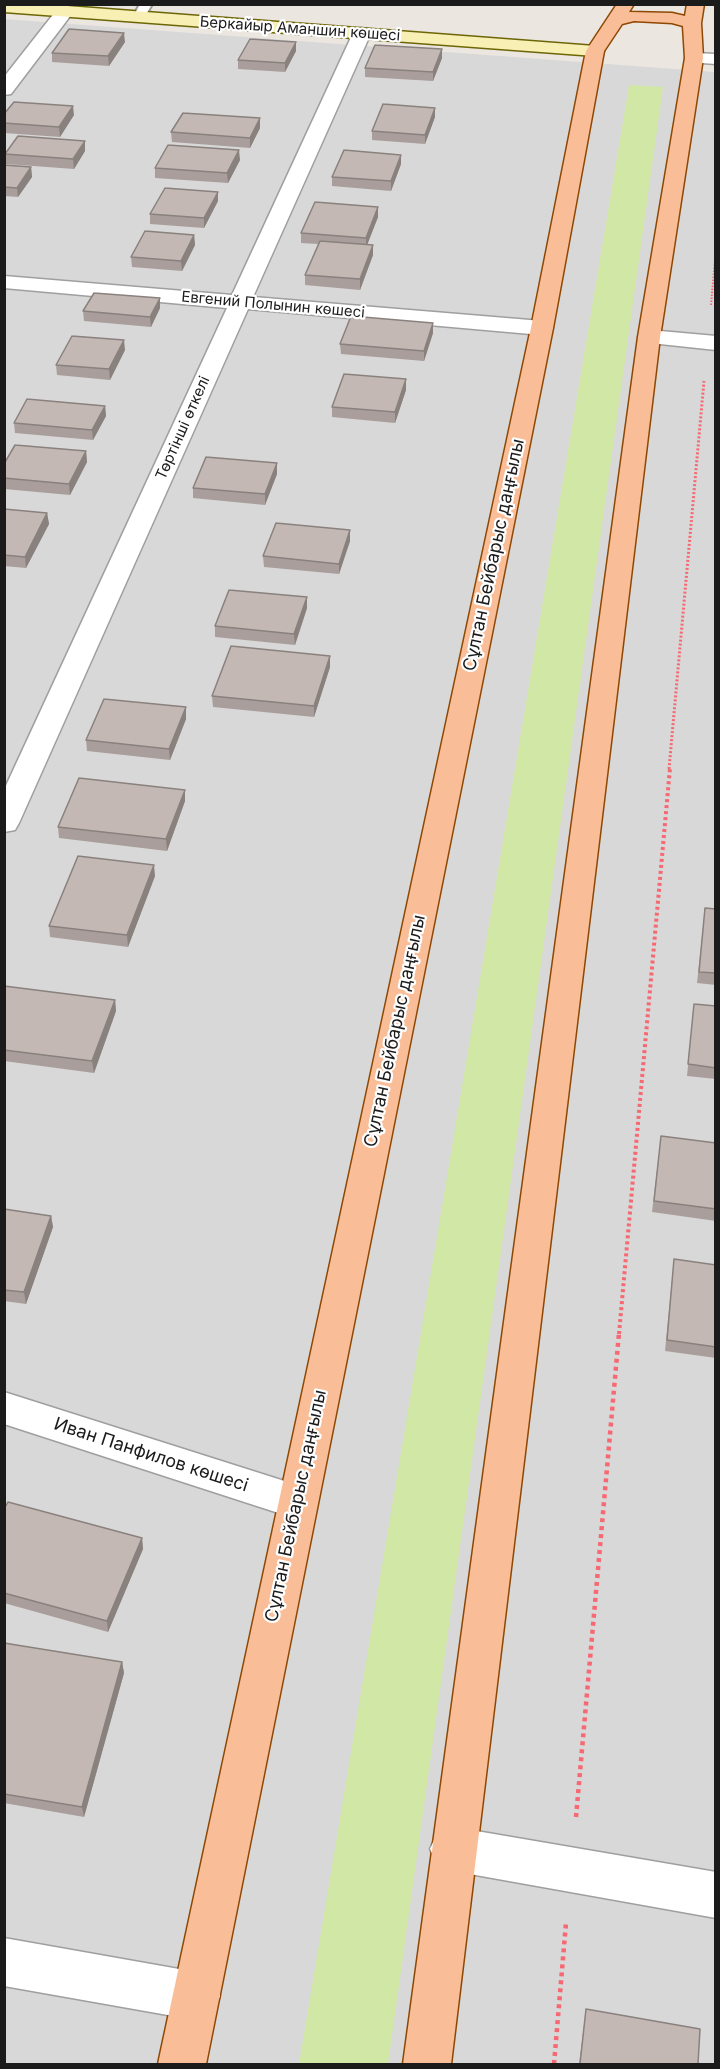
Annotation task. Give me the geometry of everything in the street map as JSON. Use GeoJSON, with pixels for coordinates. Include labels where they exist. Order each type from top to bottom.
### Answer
{"type":"FeatureCollection","features":[{"type":"Feature","properties":{"kind":"main road","name":"Сұлтан Бейбарыс даңғылы"},"geometry":{"type":"LineString","coordinates":[[182,2064],[542,328],[595,51],[626,4]]}},
{"type":"Feature","properties":{"kind":"main road"},"geometry":{"type":"LineString","coordinates":[[427,2064],[649,337],[705,58],[692,23],[696,4]]}},
{"type":"Feature","properties":{"kind":"main road"},"geometry":{"type":"LineString","coordinates":[[616,20],[643,16],[672,18],[692,23]]}},
{"type":"Feature","properties":{"kind":"street","name":"Беркайыр Аманшин көшесі"},"geometry":{"type":"LineString","coordinates":[[4,7],[65,11],[143,11],[362,33],[595,51]]}},
{"type":"Feature","properties":{"kind":"street"},"geometry":{"type":"LineString","coordinates":[[4,90],[65,11]]}},
{"type":"Feature","properties":{"kind":"street","name":"Төртінші өткелі"},"geometry":{"type":"LineString","coordinates":[[4,823],[362,33]]}},
{"type":"Feature","properties":{"kind":"street","name":"Евгений Полынин көшесі"},"geometry":{"type":"LineString","coordinates":[[4,282],[542,328]]}},
{"type":"Feature","properties":{"kind":"street"},"geometry":{"type":"LineString","coordinates":[[649,337],[711,343]]}},
{"type":"Feature","properties":{"kind":"street","name":"Иван Панфилов көшесі"},"geometry":{"type":"LineString","coordinates":[[4,1408],[297,1502]]}},
{"type":"Feature","properties":{"kind":"street"},"geometry":{"type":"LineString","coordinates":[[453,1848],[716,1895]]}},
{"type":"Feature","properties":{"kind":"street"},"geometry":{"type":"LineString","coordinates":[[4,1962],[196,1996]]}},
{"type":"Feature","properties":{"kind":"path"},"geometry":{"type":"LineString","coordinates":[[554,2064],[711,343],[716,249]]}},
{"type":"Feature","properties":{"kind":"shaded area"},"geometry":{"type":"Polygon","coordinates":[[[4,19],[715,72],[715,2064],[5,2064],[4,19]]]}},
{"type":"Feature","properties":{"kind":"green space"},"geometry":{"type":"Polygon","coordinates":[[[629,85],[663,87],[388,2064],[299,2064],[629,85]]]}},
{"type":"Feature","properties":{"kind":"building"},"geometry":{"type":"Polygon","coordinates":[[[69,29],[124,33],[108,56],[52,53],[69,29]]]}},
{"type":"Feature","properties":{"kind":"building"},"geometry":{"type":"Polygon","coordinates":[[[250,39],[296,42],[285,63],[238,60],[250,39]]]}},
{"type":"Feature","properties":{"kind":"building"},"geometry":{"type":"Polygon","coordinates":[[[375,45],[442,49],[433,72],[365,68],[375,45]]]}},
{"type":"Feature","properties":{"kind":"building"},"geometry":{"type":"Polygon","coordinates":[[[14,102],[73,106],[59,127],[4,123],[4,114],[14,102]]]}},
{"type":"Feature","properties":{"kind":"building"},"geometry":{"type":"Polygon","coordinates":[[[383,104],[435,108],[425,135],[372,131],[383,104]]]}},
{"type":"Feature","properties":{"kind":"building"},"geometry":{"type":"Polygon","coordinates":[[[183,113],[260,118],[250,138],[171,132],[183,113]]]}},
{"type":"Feature","properties":{"kind":"building"},"geometry":{"type":"Polygon","coordinates":[[[18,136],[85,141],[73,159],[5,154],[18,136]]]}},
{"type":"Feature","properties":{"kind":"building"},"geometry":{"type":"Polygon","coordinates":[[[168,145],[239,150],[227,173],[155,168],[168,145]]]}},
{"type":"Feature","properties":{"kind":"building"},"geometry":{"type":"Polygon","coordinates":[[[344,150],[401,155],[391,181],[332,177],[344,150]]]}},
{"type":"Feature","properties":{"kind":"building"},"geometry":{"type":"Polygon","coordinates":[[[4,165],[31,167],[17,188],[4,187],[4,165]]]}},
{"type":"Feature","properties":{"kind":"building"},"geometry":{"type":"Polygon","coordinates":[[[165,188],[218,192],[204,218],[150,214],[165,188]]]}},
{"type":"Feature","properties":{"kind":"building"},"geometry":{"type":"Polygon","coordinates":[[[315,202],[378,207],[366,238],[301,233],[315,202]]]}},
{"type":"Feature","properties":{"kind":"building"},"geometry":{"type":"Polygon","coordinates":[[[145,231],[194,235],[181,261],[131,257],[145,231]]]}},
{"type":"Feature","properties":{"kind":"building"},"geometry":{"type":"Polygon","coordinates":[[[320,241],[373,245],[360,279],[305,275],[320,241]]]}},
{"type":"Feature","properties":{"kind":"building"},"geometry":{"type":"Polygon","coordinates":[[[94,293],[160,298],[150,317],[83,311],[94,293]]]}},
{"type":"Feature","properties":{"kind":"building"},"geometry":{"type":"Polygon","coordinates":[[[351,316],[433,323],[424,351],[340,344],[351,316]]]}},
{"type":"Feature","properties":{"kind":"building"},"geometry":{"type":"Polygon","coordinates":[[[72,336],[124,340],[109,369],[56,365],[72,336]]]}},
{"type":"Feature","properties":{"kind":"building"},"geometry":{"type":"Polygon","coordinates":[[[344,374],[406,379],[395,412],[332,407],[344,374]]]}},
{"type":"Feature","properties":{"kind":"building"},"geometry":{"type":"Polygon","coordinates":[[[27,399],[105,406],[92,430],[14,423],[27,399]]]}},
{"type":"Feature","properties":{"kind":"building"},"geometry":{"type":"Polygon","coordinates":[[[15,445],[86,451],[69,484],[4,478],[4,464],[15,445]]]}},
{"type":"Feature","properties":{"kind":"building"},"geometry":{"type":"Polygon","coordinates":[[[206,457],[277,463],[265,494],[193,488],[206,457]]]}},
{"type":"Feature","properties":{"kind":"building"},"geometry":{"type":"Polygon","coordinates":[[[4,509],[47,513],[25,557],[4,555],[4,509]]]}},
{"type":"Feature","properties":{"kind":"building"},"geometry":{"type":"Polygon","coordinates":[[[276,523],[350,530],[339,564],[263,556],[276,523]]]}},
{"type":"Feature","properties":{"kind":"building"},"geometry":{"type":"Polygon","coordinates":[[[229,590],[307,597],[294,634],[215,626],[229,590]]]}},
{"type":"Feature","properties":{"kind":"building"},"geometry":{"type":"Polygon","coordinates":[[[231,646],[330,656],[314,706],[212,696],[231,646]]]}},
{"type":"Feature","properties":{"kind":"building"},"geometry":{"type":"Polygon","coordinates":[[[104,699],[186,707],[169,749],[86,740],[104,699]]]}},
{"type":"Feature","properties":{"kind":"building"},"geometry":{"type":"Polygon","coordinates":[[[79,778],[185,790],[166,839],[58,827],[79,778]]]}},
{"type":"Feature","properties":{"kind":"building"},"geometry":{"type":"Polygon","coordinates":[[[78,856],[154,865],[127,935],[49,926],[78,856]]]}},
{"type":"Feature","properties":{"kind":"building"},"geometry":{"type":"Polygon","coordinates":[[[705,908],[716,909],[716,973],[699,972],[705,908]]]}},
{"type":"Feature","properties":{"kind":"building"},"geometry":{"type":"Polygon","coordinates":[[[4,986],[115,1000],[92,1061],[4,1050],[4,986]]]}},
{"type":"Feature","properties":{"kind":"building"},"geometry":{"type":"Polygon","coordinates":[[[694,1004],[716,1006],[716,1068],[688,1064],[694,1004]]]}},
{"type":"Feature","properties":{"kind":"building"},"geometry":{"type":"Polygon","coordinates":[[[661,1136],[716,1143],[716,1209],[654,1201],[661,1136]]]}},
{"type":"Feature","properties":{"kind":"building"},"geometry":{"type":"Polygon","coordinates":[[[4,1209],[51,1216],[24,1292],[4,1290],[4,1209]]]}},
{"type":"Feature","properties":{"kind":"building"},"geometry":{"type":"Polygon","coordinates":[[[674,1259],[716,1265],[716,1347],[667,1340],[674,1259]]]}},
{"type":"Feature","properties":{"kind":"building"},"geometry":{"type":"Polygon","coordinates":[[[8,1502],[142,1538],[107,1621],[4,1593],[4,1509],[8,1502]]]}},
{"type":"Feature","properties":{"kind":"building"},"geometry":{"type":"Polygon","coordinates":[[[4,1643],[122,1662],[82,1807],[4,1794],[4,1643]]]}},
{"type":"Feature","properties":{"kind":"building"},"geometry":{"type":"Polygon","coordinates":[[[586,2009],[700,2029],[698,2064],[580,2064],[586,2009]]]}}]}
